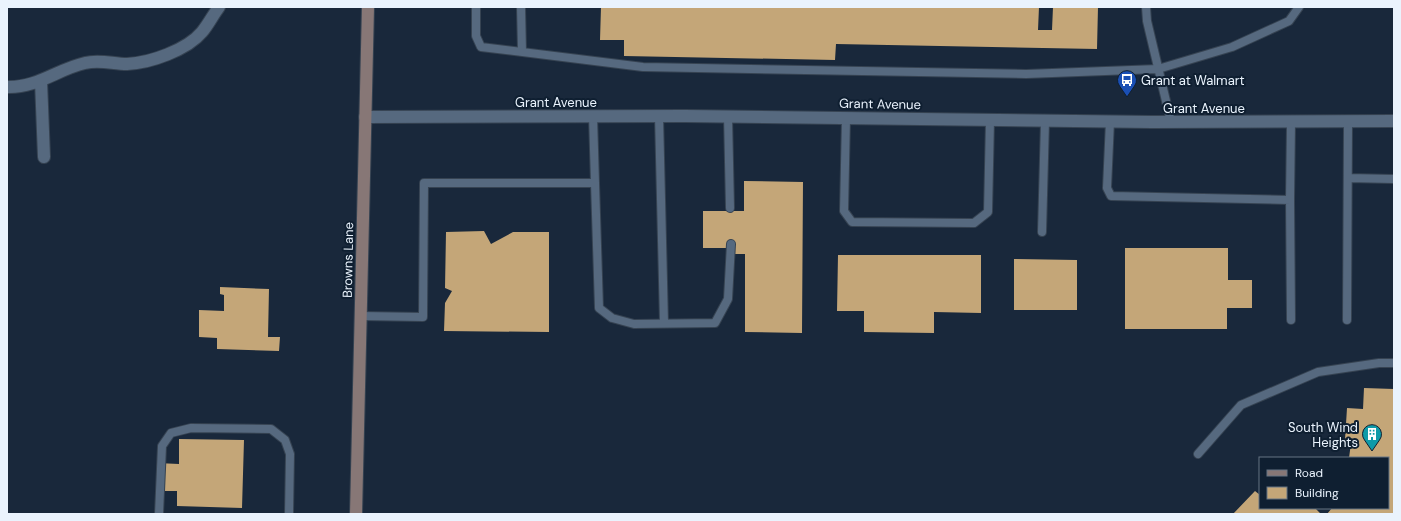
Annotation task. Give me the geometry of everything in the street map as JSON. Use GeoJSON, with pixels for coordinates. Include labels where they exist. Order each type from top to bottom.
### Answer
{"type":"FeatureCollection","features":[{"type":"Feature","properties":{"kind":"street"},"geometry":{"type":"LineString","coordinates":[[7,87],[16,87],[41,81],[86,63],[98,61],[128,64],[151,60],[186,45],[201,33],[219,7]]}},
{"type":"Feature","properties":{"kind":"street","name":"Browns Lane"},"geometry":{"type":"LineString","coordinates":[[356,514],[368,7]]}},
{"type":"Feature","properties":{"kind":"street"},"geometry":{"type":"LineString","coordinates":[[41,81],[44,157]]}},
{"type":"Feature","properties":{"kind":"street","name":"Grant Avenue"},"geometry":{"type":"LineString","coordinates":[[365,117],[728,116],[1110,122],[1394,121]]}},
{"type":"Feature","properties":{"kind":"lane"},"geometry":{"type":"LineString","coordinates":[[476,7],[476,36],[481,47],[643,67],[1026,74],[1158,69],[1232,47],[1289,21],[1299,7]]}},
{"type":"Feature","properties":{"kind":"lane"},"geometry":{"type":"LineString","coordinates":[[521,7],[522,52]]}},
{"type":"Feature","properties":{"kind":"lane"},"geometry":{"type":"LineString","coordinates":[[1146,7],[1147,21],[1171,122]]}},
{"type":"Feature","properties":{"kind":"lane"},"geometry":{"type":"LineString","coordinates":[[593,116],[599,308],[612,318],[634,324],[715,322],[728,299],[731,244]]}},
{"type":"Feature","properties":{"kind":"lane"},"geometry":{"type":"LineString","coordinates":[[660,116],[664,323]]}},
{"type":"Feature","properties":{"kind":"lane"},"geometry":{"type":"LineString","coordinates":[[728,116],[730,208]]}},
{"type":"Feature","properties":{"kind":"lane"},"geometry":{"type":"LineString","coordinates":[[846,118],[844,210],[852,222],[974,223],[988,212],[990,120]]}},
{"type":"Feature","properties":{"kind":"lane"},"geometry":{"type":"LineString","coordinates":[[1042,232],[1045,121]]}},
{"type":"Feature","properties":{"kind":"lane"},"geometry":{"type":"LineString","coordinates":[[1110,122],[1108,188],[1111,196],[1290,200]]}},
{"type":"Feature","properties":{"kind":"lane"},"geometry":{"type":"LineString","coordinates":[[1290,320],[1291,122]]}},
{"type":"Feature","properties":{"kind":"lane"},"geometry":{"type":"LineString","coordinates":[[1347,320],[1348,122]]}},
{"type":"Feature","properties":{"kind":"lane"},"geometry":{"type":"LineString","coordinates":[[1348,178],[1394,179]]}},
{"type":"Feature","properties":{"kind":"lane"},"geometry":{"type":"LineString","coordinates":[[360,316],[423,318],[424,183],[595,183]]}},
{"type":"Feature","properties":{"kind":"lane"},"geometry":{"type":"LineString","coordinates":[[1198,454],[1241,405],[1318,372],[1379,363],[1394,363]]}},
{"type":"Feature","properties":{"kind":"lane"},"geometry":{"type":"LineString","coordinates":[[159,514],[162,446],[171,433],[191,428],[271,429],[285,440],[290,454],[289,514]]}},
{"type":"Feature","properties":{"kind":"building"},"geometry":{"type":"Polygon","coordinates":[[[601,7],[1039,7],[1038,30],[1052,30],[1053,7],[1098,7],[1097,49],[836,44],[835,60],[624,56],[624,40],[600,40],[601,7]]]}},
{"type":"Feature","properties":{"kind":"building"},"geometry":{"type":"Polygon","coordinates":[[[744,181],[803,182],[802,333],[745,332],[745,254],[731,254],[731,248],[703,248],[703,211],[744,211],[744,181]]]}},
{"type":"Feature","properties":{"kind":"building"},"geometry":{"type":"Polygon","coordinates":[[[484,231],[491,244],[513,232],[549,232],[549,332],[444,331],[445,303],[452,291],[445,288],[446,232],[484,231]]]}},
{"type":"Feature","properties":{"kind":"building"},"geometry":{"type":"Polygon","coordinates":[[[1125,248],[1228,248],[1228,280],[1252,280],[1252,308],[1227,308],[1227,329],[1125,329],[1125,248]]]}},
{"type":"Feature","properties":{"kind":"building"},"geometry":{"type":"Polygon","coordinates":[[[838,255],[981,255],[981,313],[934,312],[934,333],[864,332],[864,311],[837,311],[838,255]]]}},
{"type":"Feature","properties":{"kind":"building"},"geometry":{"type":"Polygon","coordinates":[[[1014,259],[1077,260],[1077,310],[1014,310],[1014,259]]]}},
{"type":"Feature","properties":{"kind":"building"},"geometry":{"type":"Polygon","coordinates":[[[220,287],[269,289],[268,337],[280,337],[279,351],[217,349],[217,338],[199,337],[199,310],[224,311],[224,295],[220,294],[220,287]]]}},
{"type":"Feature","properties":{"kind":"building","name":"South Wind Heights"},"geometry":{"type":"Polygon","coordinates":[[[1364,388],[1394,389],[1394,514],[1327,514],[1331,509],[1389,509],[1389,457],[1349,457],[1351,443],[1345,440],[1347,408],[1363,409],[1364,388]]]}},
{"type":"Feature","properties":{"kind":"building"},"geometry":{"type":"Polygon","coordinates":[[[179,439],[244,440],[242,508],[177,506],[177,491],[156,491],[157,463],[179,464],[179,439]]]}},
{"type":"Feature","properties":{"kind":"building"},"geometry":{"type":"Polygon","coordinates":[[[1255,491],[1259,494],[1259,509],[1316,509],[1320,513],[1319,514],[1233,514],[1255,491]]]}},
{"type":"Feature","properties":{"kind":"place","name":"Grant at Walmart"},"geometry":{"type":"Point","coordinates":[1127,97]}},
{"type":"Feature","properties":{"kind":"place","name":"South Wind Heights"},"geometry":{"type":"Point","coordinates":[1372,451]}}]}
